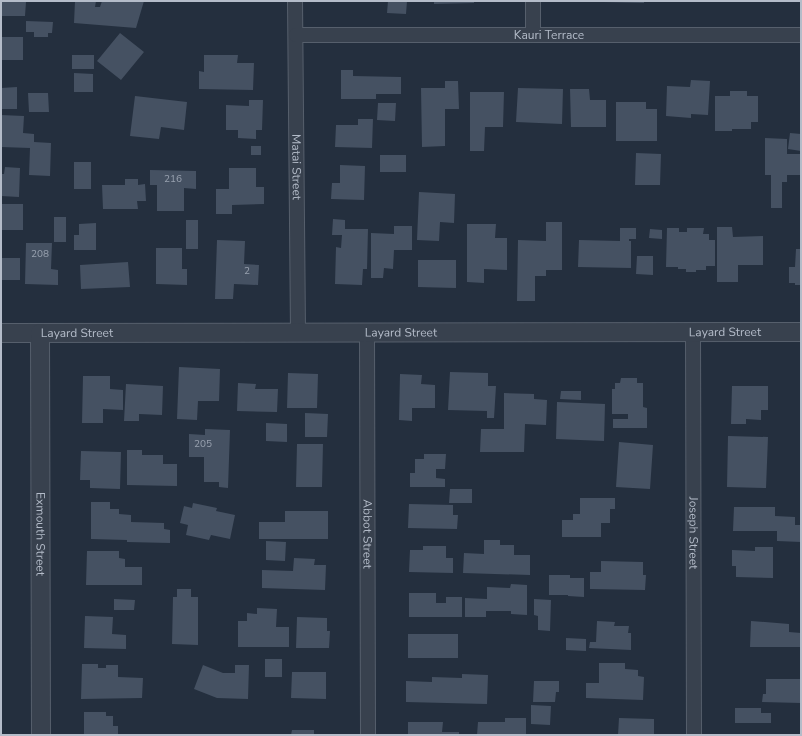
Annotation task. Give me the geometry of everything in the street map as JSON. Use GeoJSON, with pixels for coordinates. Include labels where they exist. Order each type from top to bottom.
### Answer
{"type":"FeatureCollection","features":[{"type":"Feature","properties":{"kind":"street","name":"Matai Street"},"geometry":{"type":"LineString","coordinates":[[295,1],[298,332]]}},
{"type":"Feature","properties":{"kind":"street"},"geometry":{"type":"LineString","coordinates":[[533,1],[533,35]]}},
{"type":"Feature","properties":{"kind":"street","name":"Kauri Terrace"},"geometry":{"type":"LineString","coordinates":[[296,35],[801,35]]}},
{"type":"Feature","properties":{"kind":"street","name":"Abbot Street"},"geometry":{"type":"LineString","coordinates":[[367,332],[368,735]]}},
{"type":"Feature","properties":{"kind":"street","name":"Joseph Street"},"geometry":{"type":"LineString","coordinates":[[693,332],[694,735]]}},
{"type":"Feature","properties":{"kind":"street","name":"Layard Street"},"geometry":{"type":"LineString","coordinates":[[1,333],[801,332]]}},
{"type":"Feature","properties":{"kind":"street","name":"Exmouth Street"},"geometry":{"type":"LineString","coordinates":[[40,333],[41,735]]}},
{"type":"Feature","properties":{"kind":"building"},"geometry":{"type":"Polygon","coordinates":[[[1,1],[26,2],[25,16],[1,16],[1,1]]]}},
{"type":"Feature","properties":{"kind":"building"},"geometry":{"type":"Polygon","coordinates":[[[75,1],[96,1],[95,7],[100,7],[102,1],[144,1],[136,28],[74,23],[75,1]]]}},
{"type":"Feature","properties":{"kind":"building"},"geometry":{"type":"Polygon","coordinates":[[[388,1],[407,1],[406,14],[387,13],[388,1]]]}},
{"type":"Feature","properties":{"kind":"building"},"geometry":{"type":"Polygon","coordinates":[[[434,1],[474,1],[474,3],[434,4],[434,1]]]}},
{"type":"Feature","properties":{"kind":"building"},"geometry":{"type":"Polygon","coordinates":[[[644,1],[644,3],[603,2],[644,1]]]}},
{"type":"Feature","properties":{"kind":"building"},"geometry":{"type":"Polygon","coordinates":[[[26,21],[53,22],[52,33],[48,33],[48,37],[34,37],[34,32],[26,32],[26,21]]]}},
{"type":"Feature","properties":{"kind":"building"},"geometry":{"type":"Polygon","coordinates":[[[120,33],[144,52],[121,80],[97,61],[120,33]]]}},
{"type":"Feature","properties":{"kind":"building"},"geometry":{"type":"Polygon","coordinates":[[[1,37],[23,37],[23,60],[1,60],[1,37]]]}},
{"type":"Feature","properties":{"kind":"building"},"geometry":{"type":"Polygon","coordinates":[[[72,55],[94,55],[94,69],[72,69],[72,55]]]}},
{"type":"Feature","properties":{"kind":"building"},"geometry":{"type":"Polygon","coordinates":[[[204,55],[238,55],[237,63],[254,63],[253,90],[199,89],[199,71],[204,72],[204,55]]]}},
{"type":"Feature","properties":{"kind":"building"},"geometry":{"type":"Polygon","coordinates":[[[341,70],[353,70],[353,76],[401,77],[401,94],[376,94],[376,99],[341,99],[341,70]]]}},
{"type":"Feature","properties":{"kind":"building"},"geometry":{"type":"Polygon","coordinates":[[[74,73],[93,74],[93,92],[74,92],[74,73]]]}},
{"type":"Feature","properties":{"kind":"building"},"geometry":{"type":"Polygon","coordinates":[[[691,80],[710,81],[708,115],[691,114],[691,118],[666,116],[667,86],[690,87],[691,80]]]}},
{"type":"Feature","properties":{"kind":"building"},"geometry":{"type":"Polygon","coordinates":[[[445,81],[458,81],[459,109],[445,109],[445,146],[422,147],[421,88],[445,88],[445,81]]]}},
{"type":"Feature","properties":{"kind":"building"},"geometry":{"type":"Polygon","coordinates":[[[17,87],[17,109],[1,109],[1,88],[17,87]]]}},
{"type":"Feature","properties":{"kind":"building"},"geometry":{"type":"Polygon","coordinates":[[[518,88],[563,89],[562,124],[516,122],[518,88]]]}},
{"type":"Feature","properties":{"kind":"building"},"geometry":{"type":"Polygon","coordinates":[[[570,89],[589,89],[590,100],[606,100],[606,127],[571,127],[570,89]]]}},
{"type":"Feature","properties":{"kind":"building"},"geometry":{"type":"Polygon","coordinates":[[[730,91],[747,91],[747,96],[758,96],[758,122],[751,122],[751,129],[715,131],[715,96],[730,96],[730,91]]]}},
{"type":"Feature","properties":{"kind":"building"},"geometry":{"type":"Polygon","coordinates":[[[470,92],[504,92],[503,127],[485,127],[484,151],[470,151],[470,92]]]}},
{"type":"Feature","properties":{"kind":"building"},"geometry":{"type":"Polygon","coordinates":[[[28,93],[48,93],[49,112],[29,112],[28,93]]]}},
{"type":"Feature","properties":{"kind":"building"},"geometry":{"type":"Polygon","coordinates":[[[135,96],[187,102],[184,130],[161,127],[159,139],[130,136],[135,96]]]}},
{"type":"Feature","properties":{"kind":"building"},"geometry":{"type":"Polygon","coordinates":[[[249,100],[263,100],[262,130],[256,130],[256,139],[238,138],[238,130],[226,130],[226,105],[249,106],[249,100]]]}},
{"type":"Feature","properties":{"kind":"building"},"geometry":{"type":"Polygon","coordinates":[[[616,102],[646,102],[646,109],[657,109],[657,141],[616,141],[616,102]]]}},
{"type":"Feature","properties":{"kind":"building"},"geometry":{"type":"Polygon","coordinates":[[[378,103],[396,103],[395,121],[377,120],[378,103]]]}},
{"type":"Feature","properties":{"kind":"building"},"geometry":{"type":"Polygon","coordinates":[[[1,115],[24,116],[23,133],[34,134],[34,142],[51,143],[50,176],[29,175],[30,148],[1,147],[1,115]]]}},
{"type":"Feature","properties":{"kind":"building"},"geometry":{"type":"Polygon","coordinates":[[[358,119],[373,119],[372,148],[335,147],[336,125],[358,125],[358,119]]]}},
{"type":"Feature","properties":{"kind":"building"},"geometry":{"type":"Polygon","coordinates":[[[790,133],[801,134],[801,151],[788,149],[790,133]]]}},
{"type":"Feature","properties":{"kind":"building"},"geometry":{"type":"Polygon","coordinates":[[[765,138],[787,139],[787,154],[801,154],[801,175],[787,175],[787,182],[782,182],[782,208],[771,208],[771,175],[765,175],[765,138]]]}},
{"type":"Feature","properties":{"kind":"building"},"geometry":{"type":"Polygon","coordinates":[[[251,146],[261,146],[261,155],[251,155],[251,146]]]}},
{"type":"Feature","properties":{"kind":"building"},"geometry":{"type":"Polygon","coordinates":[[[636,153],[661,154],[660,185],[635,185],[636,153]]]}},
{"type":"Feature","properties":{"kind":"building"},"geometry":{"type":"Polygon","coordinates":[[[380,155],[406,155],[406,172],[380,172],[380,155]]]}},
{"type":"Feature","properties":{"kind":"building"},"geometry":{"type":"Polygon","coordinates":[[[74,162],[91,162],[91,189],[74,189],[74,162]]]}},
{"type":"Feature","properties":{"kind":"building"},"geometry":{"type":"Polygon","coordinates":[[[340,165],[365,166],[364,200],[331,199],[332,183],[340,183],[340,165]]]}},
{"type":"Feature","properties":{"kind":"building"},"geometry":{"type":"Polygon","coordinates":[[[5,167],[20,168],[19,197],[1,196],[1,174],[4,174],[5,167]]]}},
{"type":"Feature","properties":{"kind":"building"},"geometry":{"type":"Polygon","coordinates":[[[229,168],[256,168],[256,187],[264,187],[264,204],[232,205],[232,214],[216,214],[216,189],[229,189],[229,168]]]}},
{"type":"Feature","properties":{"kind":"building"},"geometry":{"type":"Polygon","coordinates":[[[150,170],[196,171],[196,189],[184,188],[184,211],[157,211],[157,185],[150,185],[150,170]]]}},
{"type":"Feature","properties":{"kind":"building"},"geometry":{"type":"Polygon","coordinates":[[[125,179],[138,179],[138,185],[145,184],[146,201],[137,201],[138,209],[103,209],[102,185],[125,185],[125,179]]]}},
{"type":"Feature","properties":{"kind":"building"},"geometry":{"type":"Polygon","coordinates":[[[419,192],[455,194],[454,223],[440,222],[439,241],[417,240],[419,192]]]}},
{"type":"Feature","properties":{"kind":"building"},"geometry":{"type":"Polygon","coordinates":[[[2,204],[23,204],[23,230],[2,230],[2,204]]]}},
{"type":"Feature","properties":{"kind":"building"},"geometry":{"type":"Polygon","coordinates":[[[54,217],[66,217],[66,242],[54,242],[54,217]]]}},
{"type":"Feature","properties":{"kind":"building"},"geometry":{"type":"Polygon","coordinates":[[[333,219],[345,220],[345,229],[368,229],[367,269],[363,269],[362,285],[335,284],[336,247],[341,248],[342,235],[332,235],[333,219]]]}},
{"type":"Feature","properties":{"kind":"building"},"geometry":{"type":"Polygon","coordinates":[[[186,220],[198,220],[198,249],[186,249],[186,220]]]}},
{"type":"Feature","properties":{"kind":"building"},"geometry":{"type":"Polygon","coordinates":[[[546,222],[562,222],[562,270],[546,270],[546,276],[535,276],[535,301],[517,301],[518,240],[546,241],[546,222]]]}},
{"type":"Feature","properties":{"kind":"building"},"geometry":{"type":"Polygon","coordinates":[[[96,223],[96,250],[74,250],[74,235],[79,235],[79,224],[96,223]]]}},
{"type":"Feature","properties":{"kind":"building"},"geometry":{"type":"Polygon","coordinates":[[[467,224],[496,224],[495,238],[507,238],[507,270],[484,269],[484,283],[467,282],[467,224]]]}},
{"type":"Feature","properties":{"kind":"building"},"geometry":{"type":"Polygon","coordinates":[[[394,226],[412,226],[412,250],[394,250],[393,269],[384,268],[383,278],[371,278],[371,233],[394,234],[394,226]]]}},
{"type":"Feature","properties":{"kind":"building"},"geometry":{"type":"Polygon","coordinates":[[[717,227],[732,227],[733,237],[763,236],[763,265],[738,265],[738,282],[717,282],[717,227]]]}},
{"type":"Feature","properties":{"kind":"building"},"geometry":{"type":"Polygon","coordinates":[[[620,228],[636,228],[636,239],[629,239],[629,241],[631,241],[631,268],[578,267],[579,240],[620,241],[620,228]]]}},
{"type":"Feature","properties":{"kind":"building"},"geometry":{"type":"Polygon","coordinates":[[[667,228],[679,228],[679,232],[687,232],[687,228],[704,228],[703,234],[709,234],[709,240],[715,240],[715,266],[706,266],[706,270],[696,270],[696,272],[686,272],[686,269],[678,269],[678,267],[666,267],[667,228]]]}},
{"type":"Feature","properties":{"kind":"building"},"geometry":{"type":"Polygon","coordinates":[[[650,229],[662,230],[662,239],[649,238],[650,229]]]}},
{"type":"Feature","properties":{"kind":"building"},"geometry":{"type":"Polygon","coordinates":[[[217,240],[245,241],[244,264],[259,265],[258,285],[234,284],[233,299],[215,299],[217,240]]]}},
{"type":"Feature","properties":{"kind":"building"},"geometry":{"type":"Polygon","coordinates":[[[26,243],[52,243],[51,269],[58,270],[58,285],[25,284],[26,243]]]}},
{"type":"Feature","properties":{"kind":"building"},"geometry":{"type":"Polygon","coordinates":[[[156,248],[182,248],[182,269],[187,269],[187,285],[156,284],[156,248]]]}},
{"type":"Feature","properties":{"kind":"building"},"geometry":{"type":"Polygon","coordinates":[[[796,249],[801,249],[801,285],[789,283],[789,267],[795,267],[796,249]]]}},
{"type":"Feature","properties":{"kind":"building"},"geometry":{"type":"Polygon","coordinates":[[[637,256],[653,256],[653,275],[636,274],[637,256]]]}},
{"type":"Feature","properties":{"kind":"building"},"geometry":{"type":"Polygon","coordinates":[[[1,258],[20,258],[20,280],[1,280],[1,258]]]}},
{"type":"Feature","properties":{"kind":"building"},"geometry":{"type":"Polygon","coordinates":[[[418,260],[456,260],[456,288],[418,287],[418,260]]]}},
{"type":"Feature","properties":{"kind":"building"},"geometry":{"type":"Polygon","coordinates":[[[128,262],[130,287],[81,289],[80,265],[128,262]]]}},
{"type":"Feature","properties":{"kind":"building"},"geometry":{"type":"Polygon","coordinates":[[[179,367],[220,369],[219,401],[198,401],[197,420],[177,419],[179,367]]]}},
{"type":"Feature","properties":{"kind":"building"},"geometry":{"type":"Polygon","coordinates":[[[450,372],[488,373],[488,386],[496,386],[494,418],[487,418],[487,411],[448,410],[450,372]]]}},
{"type":"Feature","properties":{"kind":"building"},"geometry":{"type":"Polygon","coordinates":[[[288,373],[318,374],[317,408],[287,408],[288,373]]]}},
{"type":"Feature","properties":{"kind":"building"},"geometry":{"type":"Polygon","coordinates":[[[400,374],[422,375],[421,384],[435,385],[435,408],[412,408],[412,421],[399,420],[400,374]]]}},
{"type":"Feature","properties":{"kind":"building"},"geometry":{"type":"Polygon","coordinates":[[[83,376],[110,376],[110,389],[123,390],[123,410],[103,409],[103,423],[82,423],[83,376]]]}},
{"type":"Feature","properties":{"kind":"building"},"geometry":{"type":"Polygon","coordinates":[[[621,378],[637,378],[637,383],[643,383],[643,407],[647,408],[647,428],[613,428],[613,419],[628,419],[628,414],[612,414],[612,389],[615,389],[615,383],[620,383],[621,378]]]}},
{"type":"Feature","properties":{"kind":"building"},"geometry":{"type":"Polygon","coordinates":[[[238,383],[256,384],[255,389],[278,389],[277,412],[237,411],[238,383]]]}},
{"type":"Feature","properties":{"kind":"building"},"geometry":{"type":"Polygon","coordinates":[[[126,384],[163,386],[162,415],[139,414],[139,421],[124,421],[126,384]]]}},
{"type":"Feature","properties":{"kind":"building"},"geometry":{"type":"Polygon","coordinates":[[[732,386],[768,386],[768,410],[761,410],[761,420],[746,419],[746,424],[731,424],[732,386]]]}},
{"type":"Feature","properties":{"kind":"building"},"geometry":{"type":"Polygon","coordinates":[[[561,391],[581,391],[581,400],[560,399],[561,391]]]}},
{"type":"Feature","properties":{"kind":"building"},"geometry":{"type":"Polygon","coordinates":[[[504,393],[534,394],[534,399],[547,400],[546,425],[525,424],[524,452],[480,452],[481,429],[504,429],[504,393]]]}},
{"type":"Feature","properties":{"kind":"building"},"geometry":{"type":"Polygon","coordinates":[[[557,402],[605,404],[604,441],[556,439],[557,402]]]}},
{"type":"Feature","properties":{"kind":"building"},"geometry":{"type":"Polygon","coordinates":[[[305,413],[328,414],[327,437],[305,437],[305,413]]]}},
{"type":"Feature","properties":{"kind":"building"},"geometry":{"type":"Polygon","coordinates":[[[266,423],[287,424],[287,442],[266,441],[266,423]]]}},
{"type":"Feature","properties":{"kind":"building"},"geometry":{"type":"Polygon","coordinates":[[[205,429],[230,430],[228,488],[219,487],[219,482],[204,482],[204,457],[189,457],[189,434],[205,435],[205,429]]]}},
{"type":"Feature","properties":{"kind":"building"},"geometry":{"type":"Polygon","coordinates":[[[728,436],[768,437],[766,488],[727,487],[728,436]]]}},
{"type":"Feature","properties":{"kind":"building"},"geometry":{"type":"Polygon","coordinates":[[[619,442],[653,445],[650,489],[616,487],[619,442]]]}},
{"type":"Feature","properties":{"kind":"building"},"geometry":{"type":"Polygon","coordinates":[[[297,444],[323,444],[322,487],[296,487],[297,444]]]}},
{"type":"Feature","properties":{"kind":"building"},"geometry":{"type":"Polygon","coordinates":[[[127,450],[142,450],[142,455],[163,455],[163,464],[177,464],[177,486],[127,485],[127,450]]]}},
{"type":"Feature","properties":{"kind":"building"},"geometry":{"type":"Polygon","coordinates":[[[81,451],[121,452],[120,489],[90,488],[90,480],[80,480],[81,451]]]}},
{"type":"Feature","properties":{"kind":"building"},"geometry":{"type":"Polygon","coordinates":[[[424,454],[446,454],[445,469],[436,469],[436,478],[445,479],[445,487],[410,487],[410,473],[415,473],[415,459],[424,459],[424,454]]]}},
{"type":"Feature","properties":{"kind":"building"},"geometry":{"type":"Polygon","coordinates":[[[450,489],[472,489],[472,503],[449,503],[450,489]]]}},
{"type":"Feature","properties":{"kind":"building"},"geometry":{"type":"Polygon","coordinates":[[[580,498],[615,498],[615,509],[610,509],[610,523],[601,523],[601,537],[562,537],[562,520],[573,520],[573,514],[580,514],[580,498]]]}},
{"type":"Feature","properties":{"kind":"building"},"geometry":{"type":"Polygon","coordinates":[[[91,502],[110,502],[110,509],[119,509],[119,514],[131,515],[131,522],[164,523],[164,529],[170,530],[170,543],[91,539],[91,502]]]}},
{"type":"Feature","properties":{"kind":"building"},"geometry":{"type":"Polygon","coordinates":[[[193,503],[217,508],[216,511],[235,515],[230,539],[211,535],[209,540],[186,535],[188,525],[180,523],[184,506],[192,508],[193,503]]]}},
{"type":"Feature","properties":{"kind":"building"},"geometry":{"type":"Polygon","coordinates":[[[409,504],[453,505],[453,515],[458,515],[457,529],[408,528],[409,504]]]}},
{"type":"Feature","properties":{"kind":"building"},"geometry":{"type":"Polygon","coordinates":[[[734,507],[775,507],[775,516],[795,517],[795,525],[801,525],[801,542],[777,541],[777,531],[733,531],[734,507]]]}},
{"type":"Feature","properties":{"kind":"building"},"geometry":{"type":"Polygon","coordinates":[[[285,511],[328,511],[328,539],[259,539],[259,522],[285,522],[285,511]]]}},
{"type":"Feature","properties":{"kind":"building"},"geometry":{"type":"Polygon","coordinates":[[[484,540],[500,540],[500,545],[514,545],[514,555],[530,555],[530,575],[463,573],[464,553],[484,554],[484,540]]]}},
{"type":"Feature","properties":{"kind":"building"},"geometry":{"type":"Polygon","coordinates":[[[266,541],[286,542],[285,561],[266,560],[266,541]]]}},
{"type":"Feature","properties":{"kind":"building"},"geometry":{"type":"Polygon","coordinates":[[[423,546],[446,546],[446,558],[453,558],[453,573],[409,572],[410,550],[423,550],[423,546]]]}},
{"type":"Feature","properties":{"kind":"building"},"geometry":{"type":"Polygon","coordinates":[[[755,547],[773,547],[773,578],[736,577],[736,566],[732,566],[732,550],[755,551],[755,547]]]}},
{"type":"Feature","properties":{"kind":"building"},"geometry":{"type":"Polygon","coordinates":[[[87,551],[119,551],[119,558],[125,559],[125,567],[142,567],[142,585],[86,585],[87,551]]]}},
{"type":"Feature","properties":{"kind":"building"},"geometry":{"type":"Polygon","coordinates":[[[294,558],[315,559],[314,565],[326,565],[325,590],[262,588],[262,570],[293,571],[294,558]]]}},
{"type":"Feature","properties":{"kind":"building"},"geometry":{"type":"Polygon","coordinates":[[[601,561],[643,562],[643,575],[646,575],[645,590],[590,589],[590,572],[601,572],[601,561]]]}},
{"type":"Feature","properties":{"kind":"building"},"geometry":{"type":"Polygon","coordinates":[[[549,575],[570,575],[570,578],[584,578],[584,597],[549,595],[549,575]]]}},
{"type":"Feature","properties":{"kind":"building"},"geometry":{"type":"Polygon","coordinates":[[[511,584],[527,585],[527,615],[511,614],[511,611],[486,611],[486,617],[465,617],[465,598],[487,599],[487,587],[510,588],[511,584]]]}},
{"type":"Feature","properties":{"kind":"building"},"geometry":{"type":"Polygon","coordinates":[[[177,589],[191,589],[191,597],[198,597],[198,645],[172,644],[173,597],[177,597],[177,589]]]}},
{"type":"Feature","properties":{"kind":"building"},"geometry":{"type":"Polygon","coordinates":[[[409,593],[436,593],[436,603],[446,603],[446,597],[462,597],[462,617],[409,617],[409,593]]]}},
{"type":"Feature","properties":{"kind":"building"},"geometry":{"type":"Polygon","coordinates":[[[114,599],[135,600],[134,610],[114,610],[114,599]]]}},
{"type":"Feature","properties":{"kind":"building"},"geometry":{"type":"Polygon","coordinates":[[[534,599],[551,600],[550,631],[538,630],[538,616],[534,615],[534,599]]]}},
{"type":"Feature","properties":{"kind":"building"},"geometry":{"type":"Polygon","coordinates":[[[257,608],[277,609],[276,627],[289,627],[289,647],[238,647],[238,621],[247,621],[247,613],[257,614],[257,608]]]}},
{"type":"Feature","properties":{"kind":"building"},"geometry":{"type":"Polygon","coordinates":[[[85,616],[113,617],[112,634],[126,635],[126,649],[84,648],[85,616]]]}},
{"type":"Feature","properties":{"kind":"building"},"geometry":{"type":"Polygon","coordinates":[[[297,617],[327,618],[327,631],[330,631],[329,648],[296,648],[297,617]]]}},
{"type":"Feature","properties":{"kind":"building"},"geometry":{"type":"Polygon","coordinates":[[[597,621],[615,622],[614,626],[629,626],[628,633],[631,633],[631,650],[589,648],[590,642],[596,642],[597,621]]]}},
{"type":"Feature","properties":{"kind":"building"},"geometry":{"type":"Polygon","coordinates":[[[751,621],[789,624],[789,632],[801,633],[801,647],[750,647],[751,621]]]}},
{"type":"Feature","properties":{"kind":"building"},"geometry":{"type":"Polygon","coordinates":[[[408,634],[458,634],[458,658],[408,658],[408,634]]]}},
{"type":"Feature","properties":{"kind":"building"},"geometry":{"type":"Polygon","coordinates":[[[566,638],[586,639],[586,651],[566,650],[566,638]]]}},
{"type":"Feature","properties":{"kind":"building"},"geometry":{"type":"Polygon","coordinates":[[[265,659],[282,659],[282,677],[265,677],[265,659]]]}},
{"type":"Feature","properties":{"kind":"building"},"geometry":{"type":"Polygon","coordinates":[[[599,663],[625,663],[625,669],[638,670],[638,676],[644,677],[643,700],[586,698],[586,683],[599,683],[599,663]]]}},
{"type":"Feature","properties":{"kind":"building"},"geometry":{"type":"Polygon","coordinates":[[[82,664],[98,664],[98,668],[106,668],[106,665],[118,665],[118,677],[143,678],[142,698],[81,699],[82,664]]]}},
{"type":"Feature","properties":{"kind":"building"},"geometry":{"type":"Polygon","coordinates":[[[203,665],[223,673],[235,673],[235,665],[249,665],[248,699],[217,698],[194,689],[203,665]]]}},
{"type":"Feature","properties":{"kind":"building"},"geometry":{"type":"Polygon","coordinates":[[[292,672],[326,672],[326,699],[291,698],[292,672]]]}},
{"type":"Feature","properties":{"kind":"building"},"geometry":{"type":"Polygon","coordinates":[[[462,674],[488,675],[487,704],[406,702],[406,681],[432,682],[432,677],[462,678],[462,674]]]}},
{"type":"Feature","properties":{"kind":"building"},"geometry":{"type":"Polygon","coordinates":[[[766,679],[801,679],[801,703],[762,702],[763,694],[766,694],[766,679]]]}},
{"type":"Feature","properties":{"kind":"building"},"geometry":{"type":"Polygon","coordinates":[[[534,681],[559,681],[559,692],[556,692],[555,702],[533,702],[534,681]]]}},
{"type":"Feature","properties":{"kind":"building"},"geometry":{"type":"Polygon","coordinates":[[[531,705],[551,706],[550,725],[531,724],[531,705]]]}},
{"type":"Feature","properties":{"kind":"building"},"geometry":{"type":"Polygon","coordinates":[[[735,708],[761,708],[761,713],[771,713],[771,723],[735,723],[735,708]]]}},
{"type":"Feature","properties":{"kind":"building"},"geometry":{"type":"Polygon","coordinates":[[[84,712],[106,712],[106,716],[113,716],[113,726],[118,726],[118,735],[84,735],[84,712]]]}},
{"type":"Feature","properties":{"kind":"building"},"geometry":{"type":"Polygon","coordinates":[[[505,718],[526,718],[526,735],[477,735],[478,722],[505,722],[505,718]]]}},
{"type":"Feature","properties":{"kind":"building"},"geometry":{"type":"Polygon","coordinates":[[[619,718],[654,719],[654,735],[618,735],[619,718]]]}},
{"type":"Feature","properties":{"kind":"building"},"geometry":{"type":"Polygon","coordinates":[[[408,722],[443,722],[442,732],[459,732],[459,735],[408,735],[408,722]]]}},
{"type":"Feature","properties":{"kind":"building"},"geometry":{"type":"Polygon","coordinates":[[[292,730],[314,730],[314,735],[291,735],[292,730]]]}}]}
